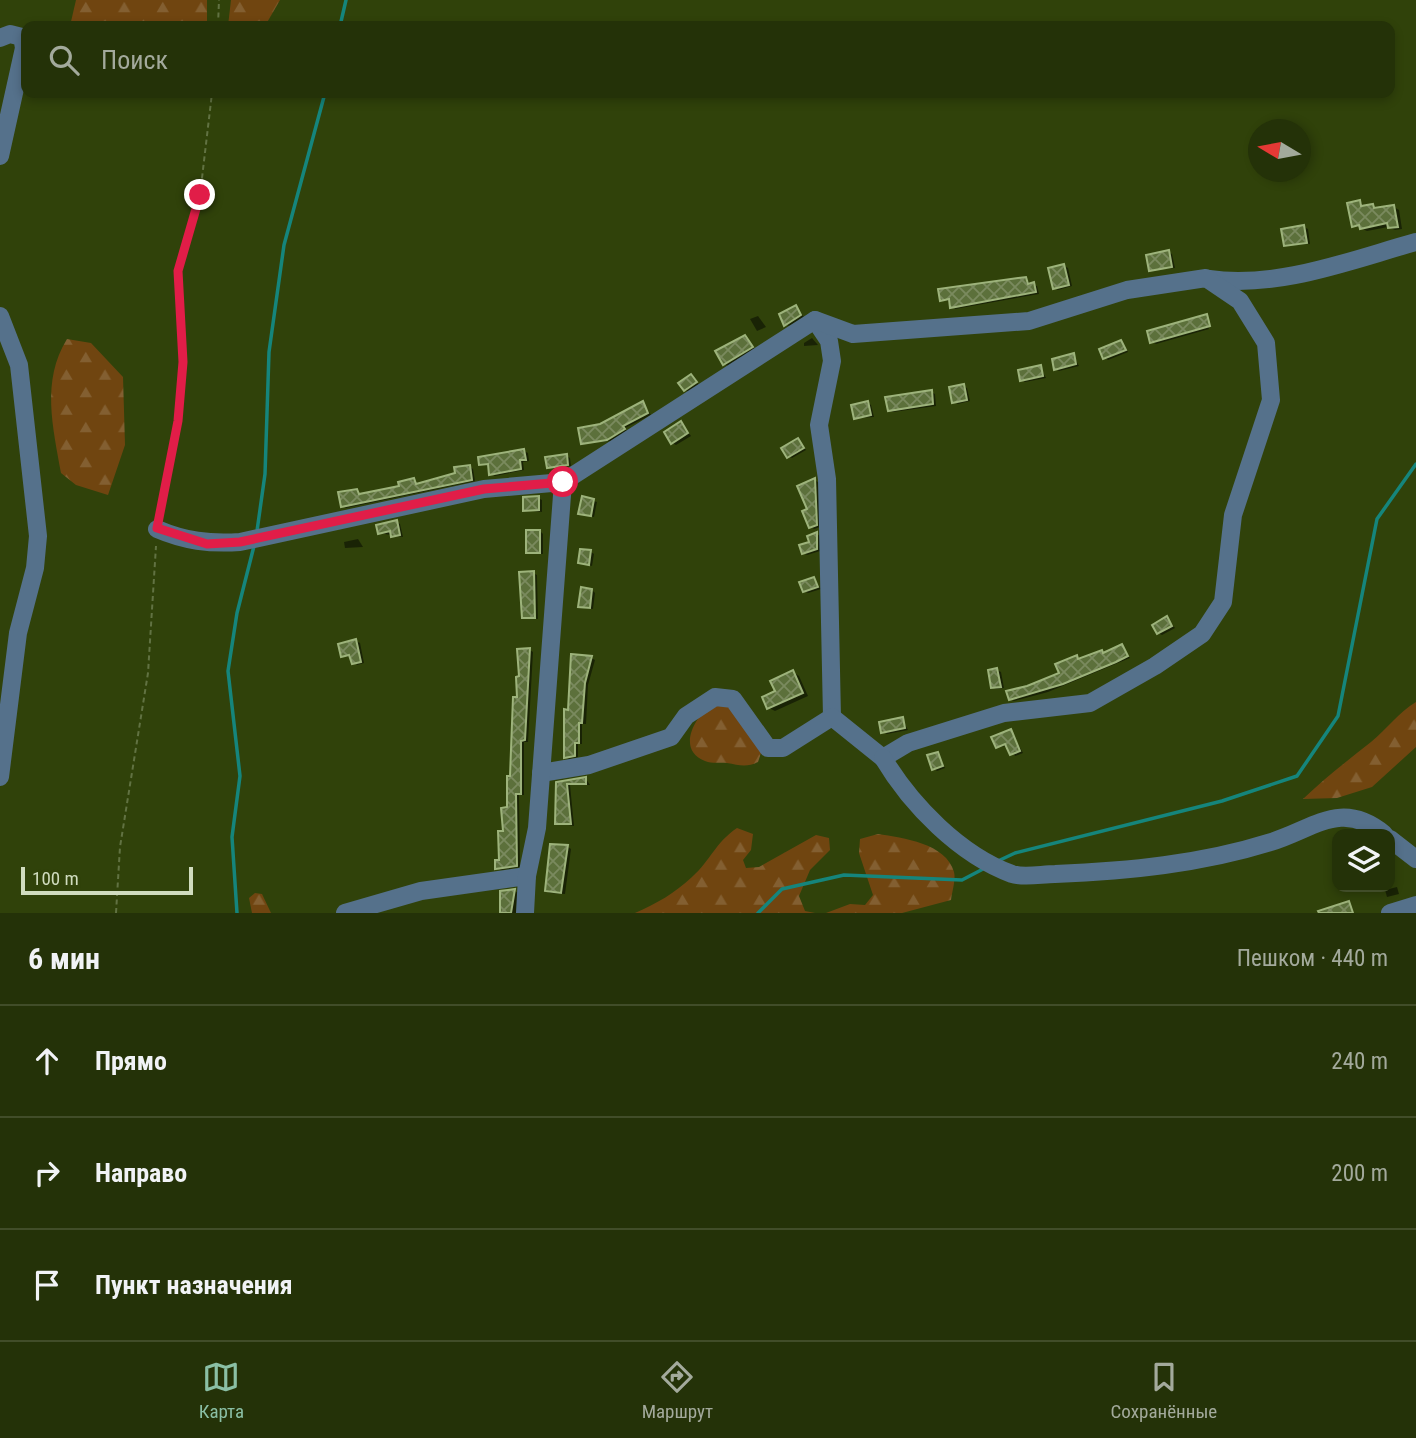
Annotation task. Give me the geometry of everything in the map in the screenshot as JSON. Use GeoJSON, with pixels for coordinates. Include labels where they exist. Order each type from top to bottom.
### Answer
{"type":"FeatureCollection","features":[{"type":"Feature","properties":{"kind":"street"},"geometry":{"type":"LineString","coordinates":[[0,38],[10,34],[21,37]]}},
{"type":"Feature","properties":{"kind":"street"},"geometry":{"type":"LineString","coordinates":[[0,156],[21,62]]}},
{"type":"Feature","properties":{"kind":"street"},"geometry":{"type":"LineString","coordinates":[[815,320],[853,334],[1029,321],[1127,290],[1206,278],[1226,281],[1289,276],[1416,243]]}},
{"type":"Feature","properties":{"kind":"street"},"geometry":{"type":"LineString","coordinates":[[883,758],[908,743],[1004,713],[1090,702],[1156,666],[1202,634],[1223,602],[1233,515],[1271,400],[1266,343],[1240,301],[1206,278]]}},
{"type":"Feature","properties":{"kind":"street"},"geometry":{"type":"LineString","coordinates":[[0,316],[19,365],[38,536],[35,568],[18,633],[0,777]]}},
{"type":"Feature","properties":{"kind":"street"},"geometry":{"type":"LineString","coordinates":[[157,528],[207,544],[240,542],[484,489],[563,482],[815,320]]}},
{"type":"Feature","properties":{"kind":"street"},"geometry":{"type":"LineString","coordinates":[[815,320],[829,341],[832,361],[819,425],[827,480],[832,717],[883,758],[900,786],[940,826],[986,861],[1015,875],[1176,864],[1273,842],[1329,817],[1370,822],[1378,829]]}},
{"type":"Feature","properties":{"kind":"street"},"geometry":{"type":"LineString","coordinates":[[525,913],[527,876],[537,828],[563,482]]}},
{"type":"Feature","properties":{"kind":"street"},"geometry":{"type":"LineString","coordinates":[[541,773],[589,765],[671,737],[686,716],[715,697],[733,699],[768,748],[783,748],[832,717]]}},
{"type":"Feature","properties":{"kind":"street"},"geometry":{"type":"LineString","coordinates":[[1395,843],[1416,859]]}},
{"type":"Feature","properties":{"kind":"street"},"geometry":{"type":"LineString","coordinates":[[345,913],[421,891],[527,876]]}},
{"type":"Feature","properties":{"kind":"street"},"geometry":{"type":"LineString","coordinates":[[1390,913],[1416,905]]}},
{"type":"Feature","properties":{"kind":"path"},"geometry":{"type":"LineString","coordinates":[[218,21],[219,0]]}},
{"type":"Feature","properties":{"kind":"path"},"geometry":{"type":"LineString","coordinates":[[117,913],[120,847],[148,673],[157,528],[178,421],[183,362],[178,271],[200,195],[211,98]]}},
{"type":"Feature","properties":{"kind":"green space"},"geometry":{"type":"Polygon","coordinates":[[[76,0],[207,0],[207,21],[71,21],[76,0]]]}},
{"type":"Feature","properties":{"kind":"green space"},"geometry":{"type":"Polygon","coordinates":[[[231,0],[280,0],[268,21],[229,21],[231,0]]]}},
{"type":"Feature","properties":{"kind":"green space"},"geometry":{"type":"Polygon","coordinates":[[[67,339],[91,343],[123,377],[125,445],[108,495],[76,485],[61,473],[51,404],[54,371],[67,339]]]}},
{"type":"Feature","properties":{"kind":"green space"},"geometry":{"type":"Polygon","coordinates":[[[1416,702],[1416,747],[1372,787],[1337,798],[1303,799],[1377,737],[1416,702]]]}},
{"type":"Feature","properties":{"kind":"green space"},"geometry":{"type":"Polygon","coordinates":[[[711,704],[731,706],[762,750],[758,762],[739,765],[705,761],[696,756],[691,749],[691,733],[699,717],[711,704]]]}},
{"type":"Feature","properties":{"kind":"green space"},"geometry":{"type":"Polygon","coordinates":[[[737,828],[753,834],[751,850],[743,860],[746,868],[759,867],[816,835],[829,838],[830,850],[810,870],[799,896],[805,911],[815,913],[635,913],[665,898],[686,883],[723,840],[737,828]]]}},
{"type":"Feature","properties":{"kind":"green space"},"geometry":{"type":"Polygon","coordinates":[[[878,834],[922,844],[942,854],[954,872],[951,900],[902,913],[826,913],[850,904],[865,905],[873,895],[859,853],[860,839],[878,834]]]}},
{"type":"Feature","properties":{"kind":"green space"},"geometry":{"type":"Polygon","coordinates":[[[255,893],[262,894],[271,913],[252,913],[249,898],[255,893]]]}},
{"type":"Feature","properties":{"kind":"building"},"geometry":{"type":"Polygon","coordinates":[[[1360,200],[1361,206],[1373,204],[1374,208],[1394,205],[1398,227],[1388,228],[1387,223],[1360,229],[1359,225],[1352,227],[1347,203],[1360,200]]]}},
{"type":"Feature","properties":{"kind":"building"},"geometry":{"type":"Polygon","coordinates":[[[1304,225],[1307,243],[1284,246],[1281,229],[1304,225]]]}},
{"type":"Feature","properties":{"kind":"building"},"geometry":{"type":"Polygon","coordinates":[[[1169,250],[1172,267],[1149,271],[1146,255],[1169,250]]]}},
{"type":"Feature","properties":{"kind":"building"},"geometry":{"type":"Polygon","coordinates":[[[1064,264],[1069,285],[1053,289],[1048,268],[1064,264]]]}},
{"type":"Feature","properties":{"kind":"building"},"geometry":{"type":"Polygon","coordinates":[[[1026,277],[1028,284],[1034,282],[1036,292],[950,308],[949,299],[940,301],[938,289],[1026,277]]]}},
{"type":"Feature","properties":{"kind":"building"},"geometry":{"type":"Polygon","coordinates":[[[796,305],[801,315],[784,326],[779,314],[796,305]]]}},
{"type":"Feature","properties":{"kind":"building"},"geometry":{"type":"Polygon","coordinates":[[[1207,314],[1210,326],[1150,343],[1147,331],[1207,314]]]}},
{"type":"Feature","properties":{"kind":"building"},"geometry":{"type":"Polygon","coordinates":[[[745,335],[753,347],[723,365],[715,351],[745,335]]]}},
{"type":"Feature","properties":{"kind":"building"},"geometry":{"type":"Polygon","coordinates":[[[1121,340],[1126,350],[1103,359],[1099,349],[1121,340]]]}},
{"type":"Feature","properties":{"kind":"building"},"geometry":{"type":"Polygon","coordinates":[[[1074,353],[1076,364],[1054,370],[1052,359],[1074,353]]]}},
{"type":"Feature","properties":{"kind":"building"},"geometry":{"type":"Polygon","coordinates":[[[1041,365],[1043,376],[1020,381],[1018,370],[1041,365]]]}},
{"type":"Feature","properties":{"kind":"building"},"geometry":{"type":"Polygon","coordinates":[[[691,374],[697,382],[684,391],[678,383],[691,374]]]}},
{"type":"Feature","properties":{"kind":"building"},"geometry":{"type":"Polygon","coordinates":[[[964,384],[967,400],[952,403],[949,387],[964,384]]]}},
{"type":"Feature","properties":{"kind":"building"},"geometry":{"type":"Polygon","coordinates":[[[932,390],[933,404],[888,411],[885,397],[932,390]]]}},
{"type":"Feature","properties":{"kind":"building"},"geometry":{"type":"Polygon","coordinates":[[[643,401],[648,413],[623,426],[625,429],[607,440],[581,444],[578,428],[600,424],[643,401]]]}},
{"type":"Feature","properties":{"kind":"building"},"geometry":{"type":"Polygon","coordinates":[[[868,401],[871,415],[854,419],[851,405],[868,401]]]}},
{"type":"Feature","properties":{"kind":"building"},"geometry":{"type":"Polygon","coordinates":[[[681,421],[688,433],[671,444],[664,432],[681,421]]]}},
{"type":"Feature","properties":{"kind":"building"},"geometry":{"type":"Polygon","coordinates":[[[798,438],[804,448],[787,458],[781,448],[798,438]]]}},
{"type":"Feature","properties":{"kind":"building"},"geometry":{"type":"Polygon","coordinates":[[[524,449],[526,460],[520,460],[521,469],[489,475],[488,464],[479,465],[478,457],[524,449]]]}},
{"type":"Feature","properties":{"kind":"building"},"geometry":{"type":"Polygon","coordinates":[[[567,454],[568,465],[547,468],[545,457],[567,454]]]}},
{"type":"Feature","properties":{"kind":"building"},"geometry":{"type":"Polygon","coordinates":[[[470,465],[472,480],[341,507],[338,492],[357,489],[359,494],[399,486],[398,482],[414,478],[416,484],[455,473],[454,467],[470,465]]]}},
{"type":"Feature","properties":{"kind":"building"},"geometry":{"type":"Polygon","coordinates":[[[815,478],[817,525],[809,528],[802,511],[807,509],[797,486],[815,478]]]}},
{"type":"Feature","properties":{"kind":"building"},"geometry":{"type":"Polygon","coordinates":[[[539,496],[539,510],[523,511],[523,497],[539,496]]]}},
{"type":"Feature","properties":{"kind":"building"},"geometry":{"type":"Polygon","coordinates":[[[582,496],[594,499],[591,516],[578,514],[582,496]]]}},
{"type":"Feature","properties":{"kind":"building"},"geometry":{"type":"Polygon","coordinates":[[[397,520],[400,535],[391,537],[390,531],[378,534],[376,525],[397,520]]]}},
{"type":"Feature","properties":{"kind":"building"},"geometry":{"type":"Polygon","coordinates":[[[526,530],[540,530],[540,553],[526,553],[526,530]]]}},
{"type":"Feature","properties":{"kind":"building"},"geometry":{"type":"Polygon","coordinates":[[[817,532],[817,549],[802,554],[799,545],[809,542],[807,536],[817,532]]]}},
{"type":"Feature","properties":{"kind":"building"},"geometry":{"type":"Polygon","coordinates":[[[580,549],[591,550],[589,565],[578,563],[580,549]]]}},
{"type":"Feature","properties":{"kind":"building"},"geometry":{"type":"Polygon","coordinates":[[[534,571],[535,618],[522,618],[519,572],[534,571]]]}},
{"type":"Feature","properties":{"kind":"building"},"geometry":{"type":"Polygon","coordinates":[[[814,577],[818,587],[803,592],[799,582],[814,577]]]}},
{"type":"Feature","properties":{"kind":"building"},"geometry":{"type":"Polygon","coordinates":[[[581,587],[592,589],[590,608],[578,607],[581,587]]]}},
{"type":"Feature","properties":{"kind":"building"},"geometry":{"type":"Polygon","coordinates":[[[1167,616],[1172,626],[1157,634],[1152,625],[1167,616]]]}},
{"type":"Feature","properties":{"kind":"building"},"geometry":{"type":"Polygon","coordinates":[[[356,639],[361,662],[352,664],[349,655],[341,657],[338,644],[356,639]]]}},
{"type":"Feature","properties":{"kind":"building"},"geometry":{"type":"Polygon","coordinates":[[[1122,644],[1128,656],[1116,662],[1063,684],[1009,700],[1006,691],[1059,673],[1055,664],[1077,655],[1078,659],[1102,650],[1103,653],[1122,644]]]}},
{"type":"Feature","properties":{"kind":"building"},"geometry":{"type":"Polygon","coordinates":[[[530,648],[525,740],[521,741],[521,794],[516,794],[517,866],[495,869],[495,860],[499,860],[498,831],[503,831],[501,808],[507,807],[513,697],[517,697],[516,677],[519,676],[517,649],[530,648]]]}},
{"type":"Feature","properties":{"kind":"building"},"geometry":{"type":"Polygon","coordinates":[[[571,654],[592,656],[585,683],[582,723],[579,723],[579,743],[575,743],[575,756],[564,758],[564,709],[568,710],[571,654]]]}},
{"type":"Feature","properties":{"kind":"building"},"geometry":{"type":"Polygon","coordinates":[[[997,668],[1001,687],[991,688],[988,670],[997,668]]]}},
{"type":"Feature","properties":{"kind":"building"},"geometry":{"type":"Polygon","coordinates":[[[793,670],[803,693],[767,709],[762,697],[775,691],[770,681],[793,670]]]}},
{"type":"Feature","properties":{"kind":"building"},"geometry":{"type":"Polygon","coordinates":[[[903,717],[905,728],[881,733],[879,722],[903,717]]]}},
{"type":"Feature","properties":{"kind":"building"},"geometry":{"type":"Polygon","coordinates":[[[1011,729],[1020,751],[1010,755],[1005,744],[996,748],[991,737],[1011,729]]]}},
{"type":"Feature","properties":{"kind":"building"},"geometry":{"type":"Polygon","coordinates":[[[938,752],[943,766],[932,770],[927,755],[938,752]]]}},
{"type":"Feature","properties":{"kind":"building"},"geometry":{"type":"Polygon","coordinates":[[[586,777],[586,784],[567,784],[571,824],[555,824],[556,782],[586,777]]]}},
{"type":"Feature","properties":{"kind":"building"},"geometry":{"type":"Polygon","coordinates":[[[550,844],[568,845],[561,893],[545,891],[550,844]]]}},
{"type":"Feature","properties":{"kind":"building"},"geometry":{"type":"Polygon","coordinates":[[[515,889],[511,913],[500,913],[500,891],[515,889]]]}},
{"type":"Feature","properties":{"kind":"building"},"geometry":{"type":"Polygon","coordinates":[[[1349,901],[1353,913],[1318,911],[1349,901]]]}},
{"type":"Feature","properties":{"kind":"waterway"},"geometry":{"type":"LineString","coordinates":[[341,21],[346,0]]}},
{"type":"Feature","properties":{"kind":"waterway"},"geometry":{"type":"LineString","coordinates":[[257,531],[265,474],[269,352],[284,245],[324,98]]}},
{"type":"Feature","properties":{"kind":"waterway"},"geometry":{"type":"LineString","coordinates":[[998,861],[1015,853],[1222,801],[1297,776],[1338,716],[1377,519],[1416,464]]}},
{"type":"Feature","properties":{"kind":"waterway"},"geometry":{"type":"LineString","coordinates":[[237,913],[232,837],[240,776],[228,671],[237,613],[254,546]]}},
{"type":"Feature","properties":{"kind":"waterway"},"geometry":{"type":"LineString","coordinates":[[758,913],[782,889],[844,875],[962,880],[985,868]]}},
{"type":"Feature","properties":{"kind":"route"},"geometry":{"type":"LineString","coordinates":[[200,195],[178,271],[183,362],[178,421],[157,528],[176,537],[207,544],[240,542],[484,489],[563,482]]}}]}
